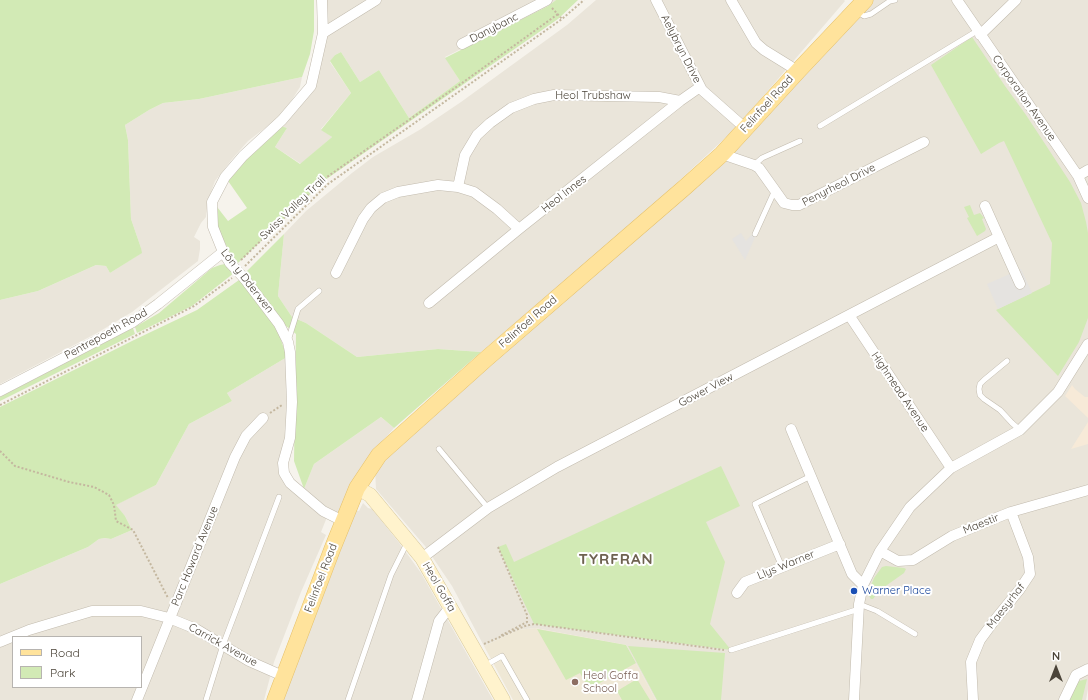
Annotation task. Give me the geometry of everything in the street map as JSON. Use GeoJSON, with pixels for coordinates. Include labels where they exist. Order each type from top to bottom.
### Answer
{"type":"FeatureCollection","features":[{"type":"Feature","properties":{"kind":"main road","name":"Felinfoel Road"},"geometry":{"type":"LineString","coordinates":[[275,700],[357,488],[379,455],[486,358],[722,154],[859,4]]}},
{"type":"Feature","properties":{"kind":"street","name":"Lôn y Dderwen"},"geometry":{"type":"LineString","coordinates":[[322,0],[323,33],[311,86],[282,120],[243,156],[225,177],[212,202],[214,227],[223,252],[230,263],[279,324],[288,342],[290,352],[292,402],[290,438],[283,462],[284,473],[290,484],[324,511],[343,521]]}},
{"type":"Feature","properties":{"kind":"street"},"geometry":{"type":"LineString","coordinates":[[323,33],[376,0]]}},
{"type":"Feature","properties":{"kind":"street","name":"Danybanc"},"geometry":{"type":"LineString","coordinates":[[462,44],[547,0]]}},
{"type":"Feature","properties":{"kind":"street","name":"Aelybryn Drive"},"geometry":{"type":"LineString","coordinates":[[656,0],[702,90],[745,128]]}},
{"type":"Feature","properties":{"kind":"street"},"geometry":{"type":"LineString","coordinates":[[731,0],[756,43],[764,50],[798,70]]}},
{"type":"Feature","properties":{"kind":"street","name":"Corporation Avenue"},"geometry":{"type":"LineString","coordinates":[[957,0],[1078,176],[1088,198]]}},
{"type":"Feature","properties":{"kind":"street"},"geometry":{"type":"LineString","coordinates":[[979,33],[1016,0]]}},
{"type":"Feature","properties":{"kind":"street","name":"Heol Innes"},"geometry":{"type":"LineString","coordinates":[[429,303],[519,229],[680,101],[700,87]]}},
{"type":"Feature","properties":{"kind":"street","name":"Heol Trubshaw"},"geometry":{"type":"LineString","coordinates":[[458,187],[465,155],[477,135],[490,123],[511,108],[534,99],[554,95],[659,97],[680,101]]}},
{"type":"Feature","properties":{"kind":"street","name":"Penyrheol Drive"},"geometry":{"type":"LineString","coordinates":[[722,154],[759,168],[784,203],[799,205],[924,142]]}},
{"type":"Feature","properties":{"kind":"street"},"geometry":{"type":"LineString","coordinates":[[1078,176],[1088,170]]}},
{"type":"Feature","properties":{"kind":"street"},"geometry":{"type":"LineString","coordinates":[[336,273],[363,219],[371,208],[383,198],[398,192],[438,184],[458,187],[474,192],[497,209],[519,229]]}},
{"type":"Feature","properties":{"kind":"street"},"geometry":{"type":"LineString","coordinates":[[985,206],[1020,284]]}},
{"type":"Feature","properties":{"kind":"street","name":"Gower View"},"geometry":{"type":"LineString","coordinates":[[422,558],[488,508],[557,467],[999,237]]}},
{"type":"Feature","properties":{"kind":"street","name":"Pentrepoeth Road"},"geometry":{"type":"LineString","coordinates":[[0,391],[133,322],[223,252]]}},
{"type":"Feature","properties":{"kind":"street","name":"Highmead Avenue"},"geometry":{"type":"LineString","coordinates":[[849,315],[951,468]]}},
{"type":"Feature","properties":{"kind":"street"},"geometry":{"type":"LineString","coordinates":[[854,700],[859,606],[863,585],[880,551],[910,507],[951,468],[1020,430],[1058,392],[1088,344]]}},
{"type":"Feature","properties":{"kind":"street","name":"Parc Howard Avenue"},"geometry":{"type":"LineString","coordinates":[[138,700],[169,618],[235,457],[246,436],[263,418]]}},
{"type":"Feature","properties":{"kind":"street"},"geometry":{"type":"LineString","coordinates":[[791,429],[852,574],[863,585]]}},
{"type":"Feature","properties":{"kind":"street","name":"Heol Goffa"},"geometry":{"type":"LineString","coordinates":[[357,488],[370,495],[422,558],[503,700]]}},
{"type":"Feature","properties":{"kind":"street","name":"Maestir"},"geometry":{"type":"LineString","coordinates":[[880,551],[898,561],[913,560],[952,536],[1011,512],[1088,490]]}},
{"type":"Feature","properties":{"kind":"street","name":"Maesyrhaf"},"geometry":{"type":"LineString","coordinates":[[973,700],[971,662],[980,640],[1030,574],[1028,557],[1011,512]]}},
{"type":"Feature","properties":{"kind":"street","name":"Llys Warner"},"geometry":{"type":"LineString","coordinates":[[737,593],[745,582],[840,544]]}},
{"type":"Feature","properties":{"kind":"street"},"geometry":{"type":"LineString","coordinates":[[417,700],[439,622],[450,607]]}},
{"type":"Feature","properties":{"kind":"street","name":"Carrick Avenue"},"geometry":{"type":"LineString","coordinates":[[14,636],[29,630],[92,611],[141,611],[169,618],[196,629],[249,661],[283,676]]}},
{"type":"Feature","properties":{"kind":"street","name":"Carrick Avenue"},"geometry":{"type":"LineString","coordinates":[[0,642],[12,637]]}},
{"type":"Feature","properties":{"kind":"street"},"geometry":{"type":"LineString","coordinates":[[1064,700],[1076,675],[1088,670]]}},
{"type":"Feature","properties":{"kind":"lane"},"geometry":{"type":"LineString","coordinates":[[859,4],[864,16],[871,14],[890,1],[895,0]]}},
{"type":"Feature","properties":{"kind":"lane"},"geometry":{"type":"LineString","coordinates":[[820,126],[979,33]]}},
{"type":"Feature","properties":{"kind":"lane"},"geometry":{"type":"LineString","coordinates":[[754,165],[762,158],[800,141]]}},
{"type":"Feature","properties":{"kind":"lane"},"geometry":{"type":"LineString","coordinates":[[755,234],[775,190]]}},
{"type":"Feature","properties":{"kind":"lane"},"geometry":{"type":"LineString","coordinates":[[288,342],[298,309],[319,291]]}},
{"type":"Feature","properties":{"kind":"lane"},"geometry":{"type":"LineString","coordinates":[[1007,360],[980,384],[980,395],[1000,410],[1020,430]]}},
{"type":"Feature","properties":{"kind":"lane"},"geometry":{"type":"LineString","coordinates":[[439,449],[488,508]]}},
{"type":"Feature","properties":{"kind":"lane"},"geometry":{"type":"LineString","coordinates":[[782,567],[755,504],[811,476]]}},
{"type":"Feature","properties":{"kind":"lane"},"geometry":{"type":"LineString","coordinates":[[206,700],[223,645],[279,497]]}},
{"type":"Feature","properties":{"kind":"lane"},"geometry":{"type":"LineString","coordinates":[[348,700],[391,575],[408,540]]}},
{"type":"Feature","properties":{"kind":"lane"},"geometry":{"type":"LineString","coordinates":[[732,650],[859,606],[877,611],[915,634]]}},
{"type":"Feature","properties":{"kind":"lane"},"geometry":{"type":"LineString","coordinates":[[484,666],[502,656],[527,700]]}},
{"type":"Feature","properties":{"kind":"path"},"geometry":{"type":"LineString","coordinates":[[547,0],[562,19]]}},
{"type":"Feature","properties":{"kind":"path","name":"Swiss Valley Trail"},"geometry":{"type":"LineString","coordinates":[[0,405],[194,306],[240,274],[246,265],[328,184],[562,19],[584,0]]}},
{"type":"Feature","properties":{"kind":"path"},"geometry":{"type":"LineString","coordinates":[[246,265],[241,259],[324,179],[462,84],[558,14]]}},
{"type":"Feature","properties":{"kind":"path"},"geometry":{"type":"LineString","coordinates":[[263,418],[284,404],[292,402]]}},
{"type":"Feature","properties":{"kind":"path"},"geometry":{"type":"LineString","coordinates":[[0,451],[15,466],[69,482],[94,487],[109,495],[114,505],[116,521],[134,530],[170,601],[176,603]]}},
{"type":"Feature","properties":{"kind":"path"},"geometry":{"type":"LineString","coordinates":[[474,649],[527,622],[527,615],[498,548]]}},
{"type":"Feature","properties":{"kind":"path"},"geometry":{"type":"LineString","coordinates":[[474,649],[525,626],[534,624],[720,650],[732,650]]}},
{"type":"Feature","properties":{"kind":"shaded area"},"geometry":{"type":"Polygon","coordinates":[[[327,0],[556,0],[548,6],[445,57],[460,81],[409,118],[379,70],[360,82],[341,52],[335,55],[330,62],[351,93],[321,129],[332,137],[301,164],[275,147],[287,128],[281,126],[316,86],[327,35],[327,0]]]}},
{"type":"Feature","properties":{"kind":"shaded area"},"geometry":{"type":"Polygon","coordinates":[[[596,0],[845,1],[735,129],[615,240],[481,352],[438,349],[357,357],[306,323],[292,317],[278,296],[284,234],[306,211],[373,157],[421,129],[461,102],[567,25],[596,0]]]}},
{"type":"Feature","properties":{"kind":"shaded area"},"geometry":{"type":"Polygon","coordinates":[[[872,0],[1088,0],[1088,689],[1086,700],[656,700],[626,645],[535,628],[518,630],[484,646],[452,586],[425,546],[376,489],[375,469],[414,431],[715,171],[872,0]]]}},
{"type":"Feature","properties":{"kind":"shaded area"},"geometry":{"type":"Polygon","coordinates":[[[302,77],[300,87],[288,106],[273,122],[248,141],[215,181],[208,200],[206,217],[201,223],[194,237],[200,241],[198,261],[132,312],[97,333],[0,384],[0,300],[38,291],[96,265],[106,266],[110,273],[141,253],[141,248],[131,219],[128,140],[125,125],[163,103],[199,99],[302,77]]]}},
{"type":"Feature","properties":{"kind":"shaded area"},"geometry":{"type":"Polygon","coordinates":[[[741,233],[746,241],[753,233],[756,235],[745,260],[732,239],[741,233]]]}},
{"type":"Feature","properties":{"kind":"shaded area"},"geometry":{"type":"Polygon","coordinates":[[[1021,269],[1032,293],[998,309],[987,284],[1021,269]]]}},
{"type":"Feature","properties":{"kind":"shaded area"},"geometry":{"type":"Polygon","coordinates":[[[287,357],[286,437],[279,468],[327,517],[321,532],[326,535],[301,592],[274,662],[264,700],[0,700],[0,584],[88,547],[99,539],[111,539],[132,530],[125,516],[115,505],[156,485],[189,424],[232,401],[227,393],[287,357]]]}},
{"type":"Feature","properties":{"kind":"shaded area"},"geometry":{"type":"Polygon","coordinates":[[[1072,385],[1085,397],[1088,397],[1088,418],[1065,396],[1072,385]]]}},
{"type":"Feature","properties":{"kind":"shaded area"},"geometry":{"type":"Polygon","coordinates":[[[381,417],[394,428],[361,467],[338,516],[313,500],[304,489],[314,464],[381,417]]]}},
{"type":"Feature","properties":{"kind":"shaded area"},"geometry":{"type":"Polygon","coordinates":[[[1088,422],[1088,444],[1071,449],[1088,422]]]}},
{"type":"Feature","properties":{"kind":"shaded area"},"geometry":{"type":"Polygon","coordinates":[[[363,503],[368,508],[372,509],[421,573],[493,700],[283,700],[356,510],[359,511],[363,503]]]}},
{"type":"Feature","properties":{"kind":"shaded area","name":"Heol Goffa School"},"geometry":{"type":"Polygon","coordinates":[[[535,628],[626,645],[656,700],[513,700],[484,646],[518,630],[535,628]]]}},
{"type":"Feature","properties":{"kind":"green space"},"geometry":{"type":"Polygon","coordinates":[[[0,0],[314,0],[314,31],[310,54],[302,77],[199,99],[163,103],[125,125],[128,140],[131,219],[142,253],[110,273],[106,266],[96,265],[38,291],[0,300],[0,0]]]}},
{"type":"Feature","properties":{"kind":"green space"},"geometry":{"type":"Polygon","coordinates":[[[556,0],[578,0],[558,19],[325,180],[238,263],[234,260],[216,226],[214,203],[228,221],[247,208],[226,178],[281,126],[287,128],[275,147],[300,164],[332,137],[321,130],[351,93],[330,61],[335,55],[341,52],[360,82],[379,70],[409,118],[460,81],[445,58],[548,6],[556,0]]]}},
{"type":"Feature","properties":{"kind":"green space"},"geometry":{"type":"Polygon","coordinates":[[[972,37],[1070,182],[1081,203],[1086,222],[1088,233],[1088,318],[1079,342],[1058,376],[996,310],[1050,284],[1052,243],[1004,141],[981,154],[931,65],[972,37]]]}},
{"type":"Feature","properties":{"kind":"green space"},"geometry":{"type":"Polygon","coordinates":[[[970,205],[974,215],[980,213],[984,218],[982,219],[986,229],[977,236],[967,218],[969,217],[964,207],[970,205]]]}},
{"type":"Feature","properties":{"kind":"green space"},"geometry":{"type":"Polygon","coordinates":[[[284,234],[278,296],[292,317],[306,323],[357,357],[438,349],[481,352],[394,428],[381,417],[314,464],[304,489],[294,461],[296,334],[286,326],[246,272],[284,234]]]}},
{"type":"Feature","properties":{"kind":"green space"},"geometry":{"type":"Polygon","coordinates":[[[225,264],[234,273],[192,306],[137,333],[135,327],[159,313],[212,268],[225,264]]]}},
{"type":"Feature","properties":{"kind":"green space"},"geometry":{"type":"Polygon","coordinates":[[[239,280],[274,320],[287,357],[227,393],[232,401],[189,424],[156,485],[116,505],[125,516],[132,530],[111,539],[99,539],[88,547],[0,584],[0,407],[197,310],[239,280]]]}},
{"type":"Feature","properties":{"kind":"green space"},"geometry":{"type":"Polygon","coordinates":[[[133,328],[135,334],[0,401],[0,397],[133,328]]]}},
{"type":"Feature","properties":{"kind":"green space"},"geometry":{"type":"Polygon","coordinates":[[[721,466],[740,506],[706,522],[725,562],[710,624],[731,650],[534,624],[498,547],[506,544],[514,562],[721,466]]]}},
{"type":"Feature","properties":{"kind":"green space"},"geometry":{"type":"Polygon","coordinates":[[[886,566],[906,569],[904,573],[880,590],[873,599],[871,599],[869,596],[870,588],[874,578],[882,567],[886,566]]]}},
{"type":"Feature","properties":{"kind":"green space"},"geometry":{"type":"Polygon","coordinates":[[[537,629],[626,645],[636,663],[589,689],[580,673],[566,680],[537,629]]]}},
{"type":"Feature","properties":{"kind":"green space"},"geometry":{"type":"Polygon","coordinates":[[[628,646],[725,653],[721,700],[657,700],[628,646]]]}},
{"type":"Feature","properties":{"kind":"green space"},"geometry":{"type":"Polygon","coordinates":[[[637,679],[650,700],[622,700],[617,691],[637,679]]]}},
{"type":"Feature","properties":{"kind":"green space"},"geometry":{"type":"Polygon","coordinates":[[[1087,679],[1082,700],[1066,700],[1073,686],[1079,681],[1087,679]]]}},
{"type":"Feature","properties":{"kind":"place","name":"Warner Place"},"geometry":{"type":"Point","coordinates":[854,591]}},
{"type":"Feature","properties":{"kind":"place","name":"Heol Goffa School"},"geometry":{"type":"Point","coordinates":[575,682]}},
{"type":"Feature","properties":{"kind":"district","name":"TYRFRAN"},"geometry":{"type":"Point","coordinates":[616,559]}}]}
